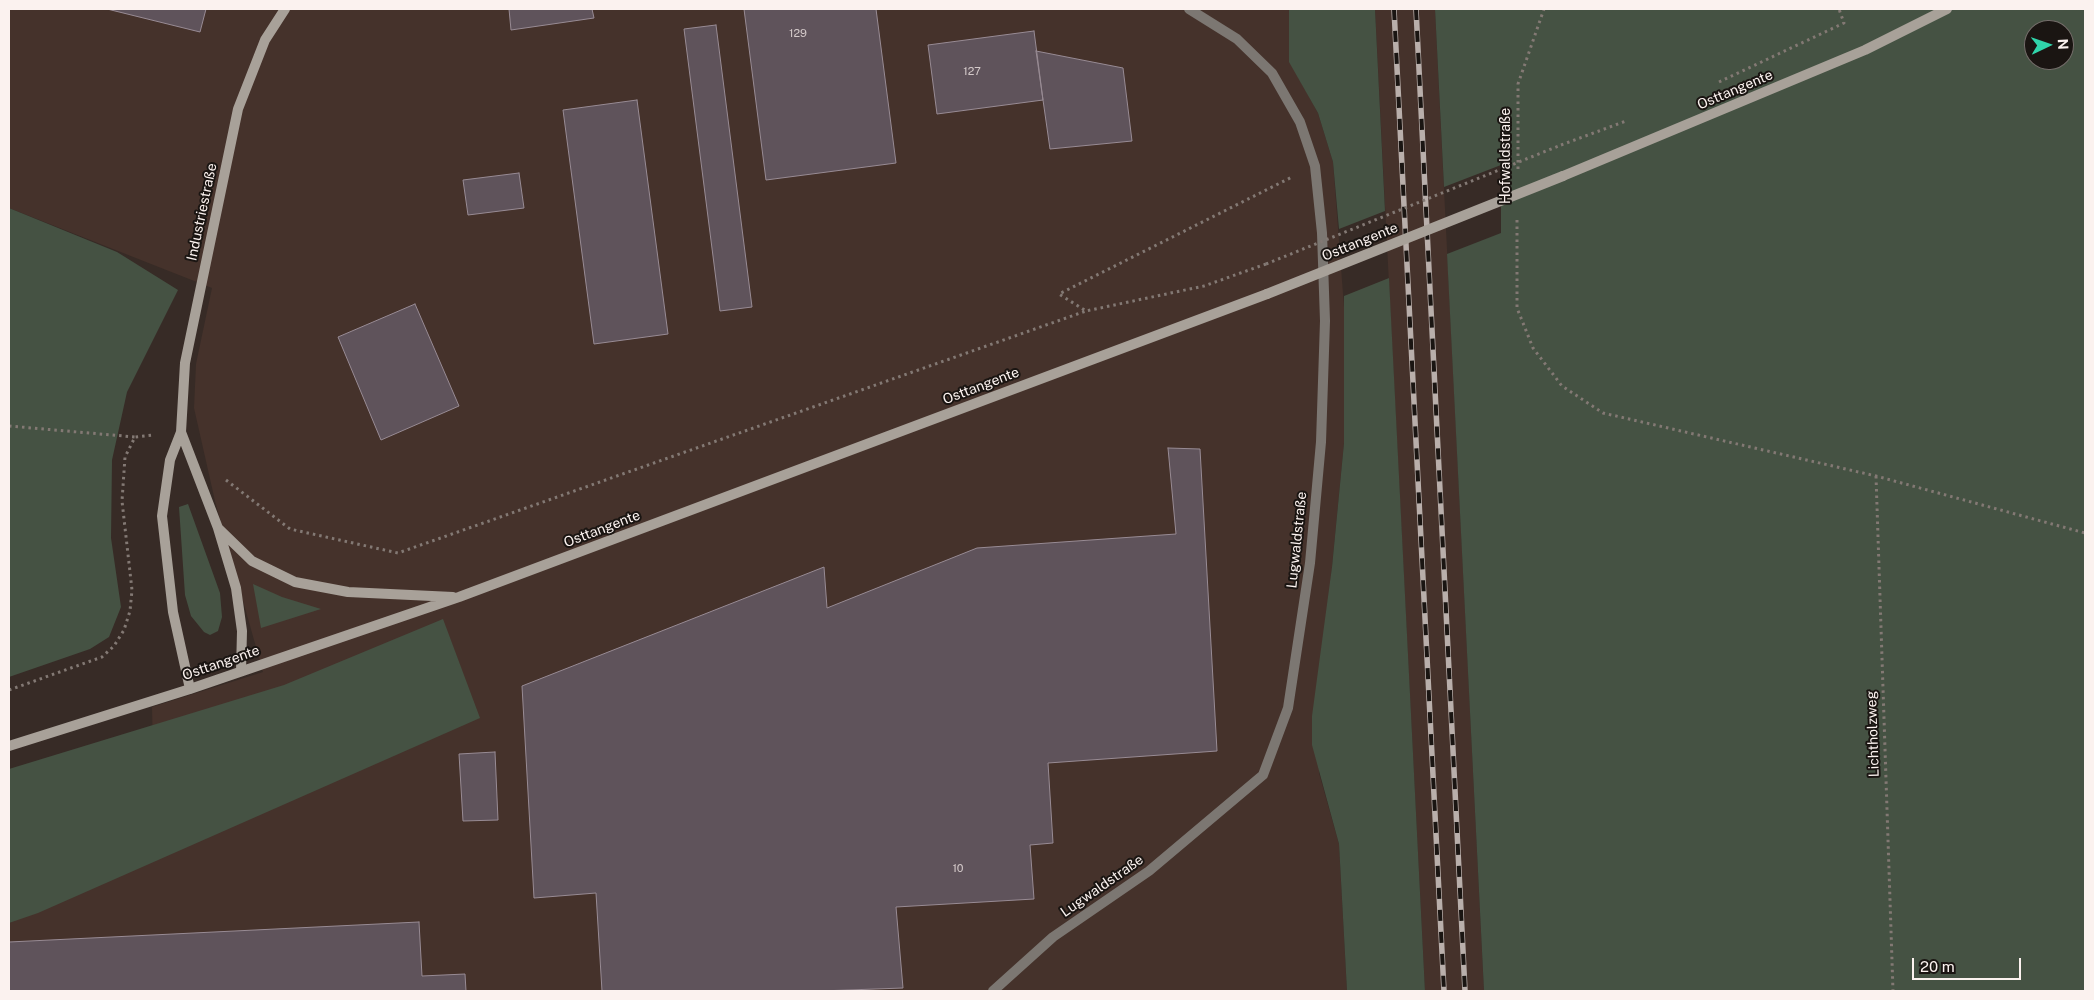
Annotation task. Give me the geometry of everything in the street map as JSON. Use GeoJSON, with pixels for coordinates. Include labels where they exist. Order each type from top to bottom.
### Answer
{"type":"FeatureCollection","features":[{"type":"Feature","properties":{"kind":"main road","name":"Industriestraße"},"geometry":{"type":"LineString","coordinates":[[190,689],[173,612],[162,516],[170,460],[181,432],[185,363],[238,109],[264,40],[285,9]]}},
{"type":"Feature","properties":{"kind":"main road","name":"Osttangente"},"geometry":{"type":"LineString","coordinates":[[9,746],[190,689],[459,597],[1267,294],[1563,176],[1865,50],[1947,9]]}},
{"type":"Feature","properties":{"kind":"main road","name":"Industriestraße"},"geometry":{"type":"LineString","coordinates":[[181,432],[218,528],[236,588],[242,631],[241,671]]}},
{"type":"Feature","properties":{"kind":"main road"},"geometry":{"type":"LineString","coordinates":[[218,528],[252,561],[295,582],[348,592],[459,597]]}},
{"type":"Feature","properties":{"kind":"street","name":"Lugwaldstraße"},"geometry":{"type":"LineString","coordinates":[[993,991],[1053,937],[1149,871],[1263,775],[1288,708],[1310,563],[1320,452],[1326,321],[1322,233],[1315,166],[1300,122],[1272,73],[1237,39],[1189,9]]}},
{"type":"Feature","properties":{"kind":"path","name":"Hofwaldstraße"},"geometry":{"type":"LineString","coordinates":[[1518,172],[1518,84],[1544,9]]}},
{"type":"Feature","properties":{"kind":"path"},"geometry":{"type":"LineString","coordinates":[[1717,83],[1844,24],[1839,9]]}},
{"type":"Feature","properties":{"kind":"path"},"geometry":{"type":"LineString","coordinates":[[223,473],[226,480],[290,529],[398,554],[1086,311],[1204,286],[1266,264],[1561,145],[1635,118]]}},
{"type":"Feature","properties":{"kind":"path"},"geometry":{"type":"LineString","coordinates":[[1086,311],[1059,294],[1315,166]]}},
{"type":"Feature","properties":{"kind":"path","name":"Hofwaldstraße"},"geometry":{"type":"LineString","coordinates":[[1517,210],[1516,308],[1533,348],[1562,386],[1603,413],[1876,476]]}},
{"type":"Feature","properties":{"kind":"path"},"geometry":{"type":"LineString","coordinates":[[9,426],[135,437],[181,432]]}},
{"type":"Feature","properties":{"kind":"path"},"geometry":{"type":"LineString","coordinates":[[9,690],[102,658],[114,646],[124,630],[130,610],[132,590],[124,525],[123,472],[125,457],[135,437]]}},
{"type":"Feature","properties":{"kind":"path"},"geometry":{"type":"LineString","coordinates":[[1876,476],[2085,533]]}},
{"type":"Feature","properties":{"kind":"path","name":"Lichtholzweg"},"geometry":{"type":"LineString","coordinates":[[1876,476],[1893,991]]}},
{"type":"Feature","properties":{"kind":"shaded area"},"geometry":{"type":"Polygon","coordinates":[[[9,9],[1289,9],[1290,62],[1318,113],[1333,162],[1345,320],[1344,443],[1332,567],[1319,773],[1339,844],[1347,991],[9,991],[9,909],[154,800],[152,707],[263,672],[215,501],[194,408],[196,364],[212,288],[9,208],[9,9]]]}},
{"type":"Feature","properties":{"kind":"shaded area"},"geometry":{"type":"Polygon","coordinates":[[[1375,9],[1435,9],[1484,991],[1425,991],[1375,9]]]}},
{"type":"Feature","properties":{"kind":"green space"},"geometry":{"type":"Polygon","coordinates":[[[1289,9],[1375,9],[1385,211],[1339,229],[1333,162],[1318,113],[1289,62],[1289,9]]]}},
{"type":"Feature","properties":{"kind":"green space"},"geometry":{"type":"Polygon","coordinates":[[[1435,9],[2085,9],[2085,991],[1484,991],[1447,254],[1501,233],[1501,165],[1444,187],[1435,9]]]}},
{"type":"Feature","properties":{"kind":"green space"},"geometry":{"type":"Polygon","coordinates":[[[9,208],[117,252],[178,290],[127,392],[112,460],[111,538],[121,607],[109,637],[90,649],[9,677],[9,208]]]}},
{"type":"Feature","properties":{"kind":"green space"},"geometry":{"type":"Polygon","coordinates":[[[1389,278],[1425,991],[1347,991],[1339,844],[1312,745],[1312,716],[1332,567],[1344,443],[1344,296],[1389,278]]]}},
{"type":"Feature","properties":{"kind":"green space"},"geometry":{"type":"Polygon","coordinates":[[[188,504],[220,593],[222,617],[218,631],[210,635],[204,632],[191,616],[185,595],[179,507],[188,504]]]}},
{"type":"Feature","properties":{"kind":"green space"},"geometry":{"type":"Polygon","coordinates":[[[253,584],[282,597],[321,609],[261,628],[253,584]]]}},
{"type":"Feature","properties":{"kind":"green space"},"geometry":{"type":"Polygon","coordinates":[[[443,619],[480,718],[38,913],[9,923],[9,769],[284,685],[443,619]]]}},
{"type":"Feature","properties":{"kind":"building"},"geometry":{"type":"Polygon","coordinates":[[[107,9],[206,9],[200,32],[107,9]]]}},
{"type":"Feature","properties":{"kind":"building"},"geometry":{"type":"Polygon","coordinates":[[[509,9],[592,9],[594,18],[511,30],[509,9]]]}},
{"type":"Feature","properties":{"kind":"building"},"geometry":{"type":"Polygon","coordinates":[[[744,9],[876,9],[896,163],[766,180],[744,9]]]}},
{"type":"Feature","properties":{"kind":"building"},"geometry":{"type":"Polygon","coordinates":[[[716,25],[752,307],[720,311],[684,29],[716,25]]]}},
{"type":"Feature","properties":{"kind":"building"},"geometry":{"type":"Polygon","coordinates":[[[1034,31],[1043,100],[937,114],[928,45],[1034,31]]]}},
{"type":"Feature","properties":{"kind":"building"},"geometry":{"type":"Polygon","coordinates":[[[1036,51],[1123,68],[1132,141],[1050,149],[1036,51]]]}},
{"type":"Feature","properties":{"kind":"building"},"geometry":{"type":"Polygon","coordinates":[[[637,100],[668,334],[594,344],[563,110],[637,100]]]}},
{"type":"Feature","properties":{"kind":"building"},"geometry":{"type":"Polygon","coordinates":[[[519,173],[524,208],[468,215],[463,180],[519,173]]]}},
{"type":"Feature","properties":{"kind":"building"},"geometry":{"type":"Polygon","coordinates":[[[415,304],[459,406],[381,440],[338,337],[415,304]]]}},
{"type":"Feature","properties":{"kind":"building"},"geometry":{"type":"Polygon","coordinates":[[[1168,448],[1200,449],[1217,751],[1048,763],[1053,843],[1030,845],[1034,899],[896,907],[903,988],[820,991],[602,991],[596,893],[534,898],[522,686],[824,567],[827,608],[977,548],[1176,534],[1168,448]]]}},
{"type":"Feature","properties":{"kind":"building"},"geometry":{"type":"Polygon","coordinates":[[[495,752],[498,820],[463,821],[459,754],[495,752]]]}},
{"type":"Feature","properties":{"kind":"building"},"geometry":{"type":"Polygon","coordinates":[[[419,922],[422,976],[465,974],[466,991],[9,991],[9,942],[419,922]]]}},
{"type":"Feature","properties":{"kind":"railway"},"geometry":{"type":"LineString","coordinates":[[1394,9],[1444,991]]}},
{"type":"Feature","properties":{"kind":"railway"},"geometry":{"type":"LineString","coordinates":[[1416,9],[1465,991]]}}]}
